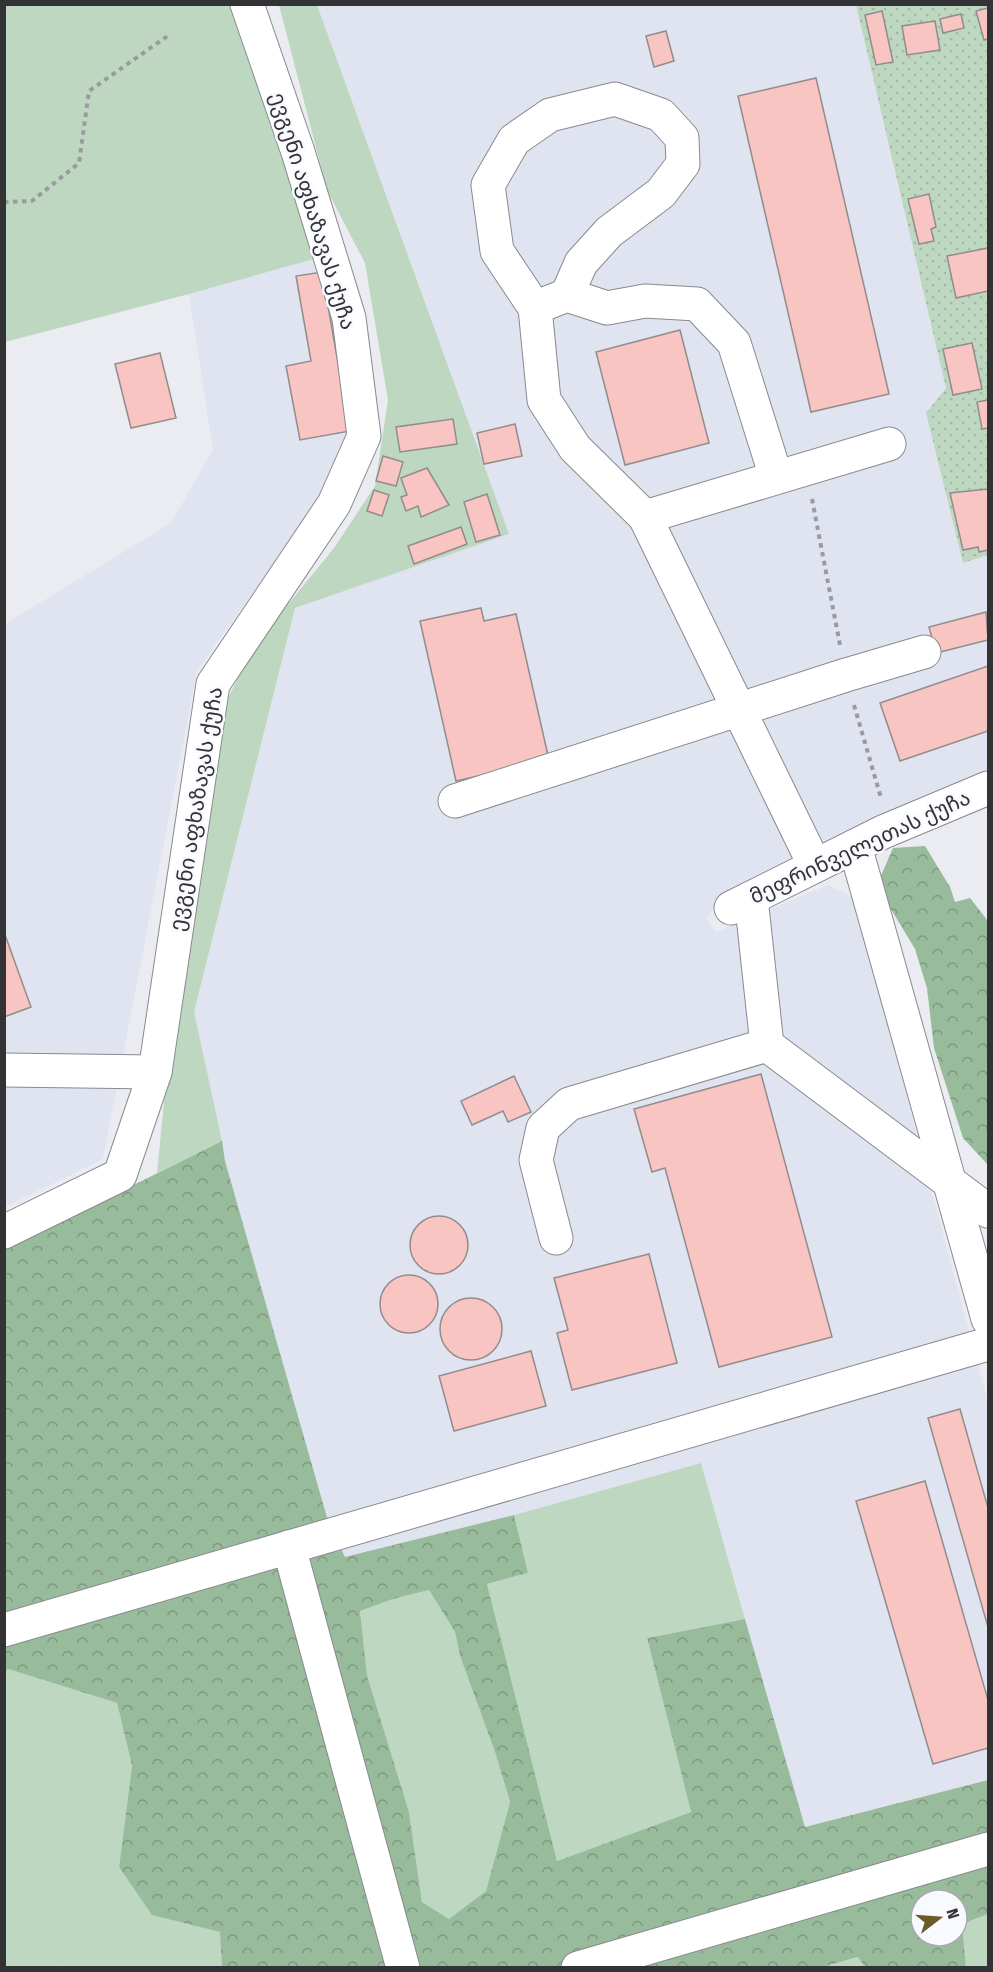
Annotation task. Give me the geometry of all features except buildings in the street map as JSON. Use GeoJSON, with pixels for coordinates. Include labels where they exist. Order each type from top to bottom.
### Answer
{"type":"FeatureCollection","features":[{"type":"Feature","properties":{"kind":"street","name":"ევგენი აფხაზავას ქუჩა"},"geometry":{"type":"LineString","coordinates":[[4,1232],[120,1175],[155,1072],[213,684],[334,504],[364,436],[349,318],[298,153],[247,4]]}},
{"type":"Feature","properties":{"kind":"street"},"geometry":{"type":"LineString","coordinates":[[567,295],[581,263],[609,232],[661,194],[683,164],[682,138],[661,115],[615,99],[550,115],[514,140],[488,184],[497,250],[535,308],[544,400],[575,448],[645,517],[816,866]]}},
{"type":"Feature","properties":{"kind":"street"},"geometry":{"type":"LineString","coordinates":[[535,308],[567,295],[607,308],[645,301],[697,304],[734,343],[776,477]]}},
{"type":"Feature","properties":{"kind":"street"},"geometry":{"type":"LineString","coordinates":[[645,517],[889,444]]}},
{"type":"Feature","properties":{"kind":"street"},"geometry":{"type":"LineString","coordinates":[[455,801],[924,652]]}},
{"type":"Feature","properties":{"kind":"street","name":"მეფრინველეთას ქუჩა"},"geometry":{"type":"LineString","coordinates":[[767,1045],[741,903],[890,829],[987,793]]}},
{"type":"Feature","properties":{"kind":"street"},"geometry":{"type":"LineString","coordinates":[[855,846],[988,1319]]}},
{"type":"Feature","properties":{"kind":"street"},"geometry":{"type":"LineString","coordinates":[[556,1238],[536,1160],[543,1128],[569,1104],[767,1045],[988,1211]]}},
{"type":"Feature","properties":{"kind":"street"},"geometry":{"type":"LineString","coordinates":[[4,1070],[155,1072]]}},
{"type":"Feature","properties":{"kind":"street"},"geometry":{"type":"LineString","coordinates":[[4,1630],[988,1344]]}},
{"type":"Feature","properties":{"kind":"street"},"geometry":{"type":"LineString","coordinates":[[289,1547],[403,1968]]}},
{"type":"Feature","properties":{"kind":"street"},"geometry":{"type":"LineString","coordinates":[[578,1968],[988,1849]]}},
{"type":"Feature","properties":{"kind":"path"},"geometry":{"type":"LineString","coordinates":[[4,202],[32,201],[79,162],[89,91],[169,35]]}},
{"type":"Feature","properties":{"kind":"shaded area"},"geometry":{"type":"Polygon","coordinates":[[[317,5],[856,5],[946,388],[926,413],[963,563],[988,555],[988,774],[724,893],[706,919],[716,932],[828,885],[854,898],[988,1403],[988,1780],[805,1827],[701,1463],[514,1515],[345,1558],[328,1521],[225,1161],[194,1012],[295,608],[509,534],[317,5]]]}},
{"type":"Feature","properties":{"kind":"shaded area"},"geometry":{"type":"Polygon","coordinates":[[[324,256],[362,423],[323,493],[197,671],[103,1159],[5,1207],[5,624],[171,523],[213,450],[189,294],[324,256]]]}},
{"type":"Feature","properties":{"kind":"green space"},"geometry":{"type":"Polygon","coordinates":[[[5,5],[233,5],[324,256],[5,342],[5,5]]]}},
{"type":"Feature","properties":{"kind":"green space"},"geometry":{"type":"Polygon","coordinates":[[[279,5],[317,5],[509,534],[295,608],[194,1012],[222,1141],[157,1173],[178,961],[225,704],[254,646],[334,548],[375,486],[388,400],[365,263],[327,190],[279,5]]]}},
{"type":"Feature","properties":{"kind":"green space"},"geometry":{"type":"Polygon","coordinates":[[[856,5],[988,5],[988,555],[963,563],[926,413],[946,388],[856,5]]]}},
{"type":"Feature","properties":{"kind":"green space"},"geometry":{"type":"Polygon","coordinates":[[[925,846],[950,887],[955,902],[970,898],[988,921],[988,1165],[963,1138],[934,1048],[927,988],[915,949],[886,901],[880,878],[893,848],[925,846]]]}},
{"type":"Feature","properties":{"kind":"green space"},"geometry":{"type":"Polygon","coordinates":[[[222,1141],[225,1161],[328,1521],[345,1557],[514,1515],[528,1573],[487,1584],[557,1861],[691,1812],[647,1638],[745,1619],[805,1827],[988,1780],[988,1914],[969,1921],[969,1888],[909,1888],[909,1948],[964,1948],[966,1967],[865,1967],[858,1957],[820,1968],[222,1967],[220,1932],[152,1915],[119,1867],[132,1766],[117,1703],[8,1669],[5,1672],[5,1249],[222,1141]],[[429,1590],[393,1599],[360,1611],[367,1675],[409,1812],[422,1902],[449,1919],[486,1891],[510,1802],[495,1752],[460,1656],[455,1632],[429,1590]]]}},
{"type":"Feature","properties":{"kind":"green space"},"geometry":{"type":"Polygon","coordinates":[[[701,1463],[745,1619],[647,1638],[691,1812],[557,1861],[487,1584],[528,1573],[514,1515],[701,1463]]]}},
{"type":"Feature","properties":{"kind":"green space"},"geometry":{"type":"Polygon","coordinates":[[[429,1590],[455,1632],[460,1656],[495,1752],[510,1802],[486,1892],[449,1919],[422,1902],[409,1812],[367,1675],[360,1611],[393,1599],[429,1590]]]}},
{"type":"Feature","properties":{"kind":"green space"},"geometry":{"type":"Polygon","coordinates":[[[8,1669],[117,1703],[132,1766],[119,1867],[153,1915],[221,1932],[222,1967],[63,1968],[59,1965],[53,1968],[5,1967],[4,1672],[8,1669]]]}},
{"type":"Feature","properties":{"kind":"green space"},"geometry":{"type":"Polygon","coordinates":[[[988,1914],[988,1967],[966,1967],[964,1948],[969,1948],[969,1921],[988,1914]]]}},
{"type":"Feature","properties":{"kind":"green space"},"geometry":{"type":"Polygon","coordinates":[[[859,1957],[865,1967],[820,1968],[859,1957]]]}}]}
